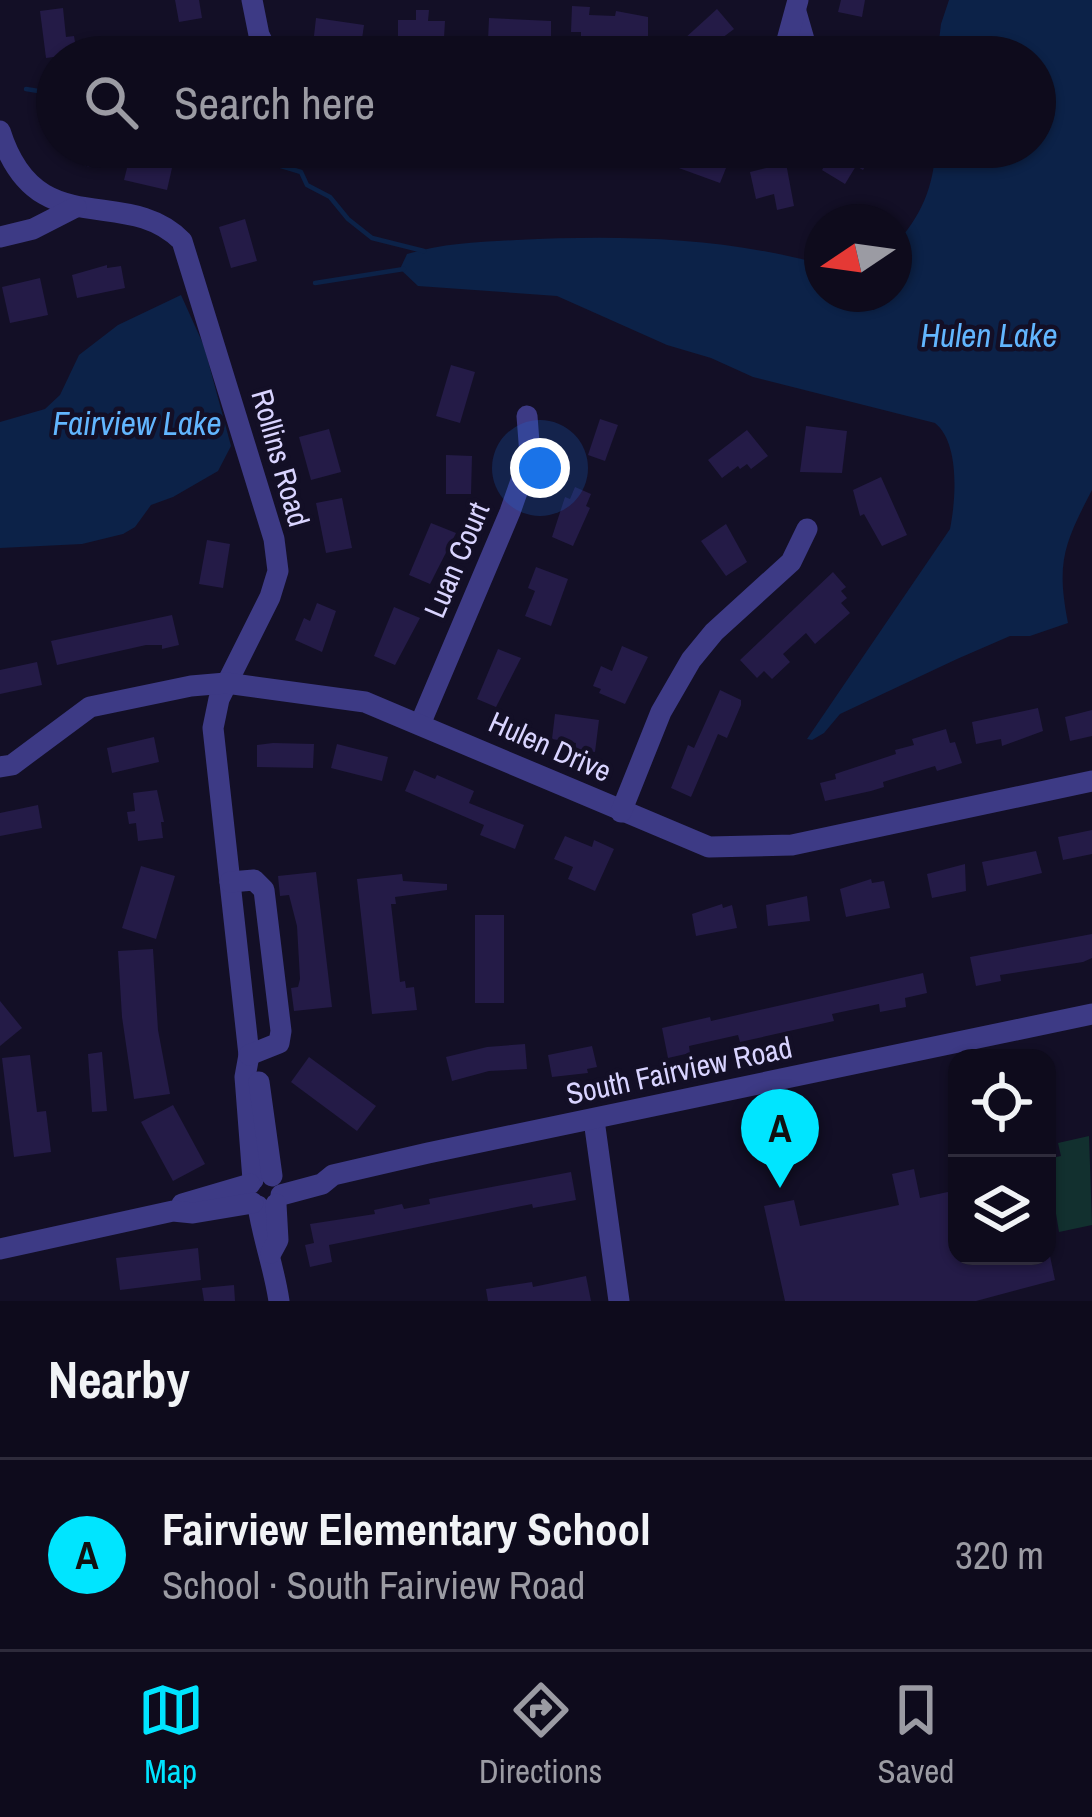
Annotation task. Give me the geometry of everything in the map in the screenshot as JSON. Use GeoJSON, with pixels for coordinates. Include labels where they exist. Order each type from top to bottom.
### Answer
{"type":"FeatureCollection","features":[{"type":"Feature","properties":{"kind":"street"},"geometry":{"type":"LineString","coordinates":[[252,0],[260,36]]}},
{"type":"Feature","properties":{"kind":"street"},"geometry":{"type":"LineString","coordinates":[[785,36],[796,6]]}},
{"type":"Feature","properties":{"kind":"street"},"geometry":{"type":"LineString","coordinates":[[796,6],[804,36]]}},
{"type":"Feature","properties":{"kind":"street","name":"Rollins Road"},"geometry":{"type":"LineString","coordinates":[[0,131],[20,174],[40,193],[76,207],[153,221],[169,228],[189,253],[274,539],[278,571],[270,597],[226,683],[213,728],[248,1054],[245,1077],[265,1191],[263,1242],[272,1253],[278,1301]]}},
{"type":"Feature","properties":{"kind":"street"},"geometry":{"type":"LineString","coordinates":[[0,237],[33,229],[76,207]]}},
{"type":"Feature","properties":{"kind":"street","name":"Luan Court"},"geometry":{"type":"LineString","coordinates":[[421,722],[530,454],[526,416]]}},
{"type":"Feature","properties":{"kind":"street"},"geometry":{"type":"LineString","coordinates":[[621,812],[661,712],[691,660],[714,632],[791,562],[807,529]]}},
{"type":"Feature","properties":{"kind":"street","name":"Hulen Drive"},"geometry":{"type":"LineString","coordinates":[[0,767],[12,765],[90,707],[226,683],[365,702],[709,847],[792,845],[1092,781]]}},
{"type":"Feature","properties":{"kind":"street"},"geometry":{"type":"LineString","coordinates":[[230,882],[254,880],[264,890],[280,1031],[274,1046],[248,1054]]}},
{"type":"Feature","properties":{"kind":"street","name":"South Fairview Road"},"geometry":{"type":"LineString","coordinates":[[0,1249],[173,1211],[185,1200],[322,1184],[333,1175],[1092,1014]]}},
{"type":"Feature","properties":{"kind":"street"},"geometry":{"type":"LineString","coordinates":[[594,1120],[619,1301]]}},
{"type":"Feature","properties":{"kind":"green space"},"geometry":{"type":"Polygon","coordinates":[[[1089,1136],[1092,1225],[1059,1232],[1056,1157],[1061,1156],[1058,1143],[1089,1136]]]}},
{"type":"Feature","properties":{"kind":"water","name":"Hulen Lake"},"geometry":{"type":"Polygon","coordinates":[[[949,0],[1092,0],[1092,490],[1065,554],[1068,623],[1030,636],[1010,636],[957,659],[840,714],[812,740],[807,739],[950,529],[954,472],[943,432],[935,423],[753,377],[557,296],[418,286],[400,269],[407,254],[462,244],[556,238],[670,240],[804,260],[804,312],[912,312],[912,222],[924,201],[933,168],[1056,168],[1056,36],[940,36],[949,0]]]}},
{"type":"Feature","properties":{"kind":"water","name":"Fairview Lake"},"geometry":{"type":"Polygon","coordinates":[[[181,295],[204,346],[231,446],[218,471],[151,505],[135,527],[123,534],[82,544],[0,548],[0,422],[45,409],[60,395],[79,355],[118,325],[181,295]]]}},
{"type":"Feature","properties":{"kind":"building"},"geometry":{"type":"Polygon","coordinates":[[[175,0],[199,0],[202,18],[179,22],[175,0]]]}},
{"type":"Feature","properties":{"kind":"building"},"geometry":{"type":"Polygon","coordinates":[[[841,0],[865,0],[862,17],[838,12],[841,0]]]}},
{"type":"Feature","properties":{"kind":"building"},"geometry":{"type":"Polygon","coordinates":[[[572,6],[590,7],[589,15],[615,16],[616,11],[648,17],[648,36],[571,32],[572,6]]]}},
{"type":"Feature","properties":{"kind":"building"},"geometry":{"type":"Polygon","coordinates":[[[63,8],[66,36],[43,36],[40,11],[63,8]]]}},
{"type":"Feature","properties":{"kind":"building"},"geometry":{"type":"Polygon","coordinates":[[[717,9],[734,29],[725,36],[687,36],[717,9]]]}},
{"type":"Feature","properties":{"kind":"building"},"geometry":{"type":"Polygon","coordinates":[[[416,10],[429,10],[428,21],[445,21],[444,36],[398,36],[398,20],[416,20],[416,10]]]}},
{"type":"Feature","properties":{"kind":"building"},"geometry":{"type":"Polygon","coordinates":[[[316,18],[364,25],[362,36],[314,36],[316,18]]]}},
{"type":"Feature","properties":{"kind":"building"},"geometry":{"type":"Polygon","coordinates":[[[489,18],[551,21],[551,36],[488,36],[489,18]]]}},
{"type":"Feature","properties":{"kind":"building"},"geometry":{"type":"Polygon","coordinates":[[[127,168],[172,168],[167,190],[124,180],[127,168]]]}},
{"type":"Feature","properties":{"kind":"building"},"geometry":{"type":"Polygon","coordinates":[[[679,168],[726,168],[720,183],[679,168]]]}},
{"type":"Feature","properties":{"kind":"building"},"geometry":{"type":"Polygon","coordinates":[[[787,168],[794,206],[777,210],[774,194],[756,199],[750,172],[787,168]]]}},
{"type":"Feature","properties":{"kind":"building"},"geometry":{"type":"Polygon","coordinates":[[[823,168],[855,168],[845,184],[823,168]]]}},
{"type":"Feature","properties":{"kind":"building"},"geometry":{"type":"Polygon","coordinates":[[[245,219],[257,261],[231,268],[219,227],[245,219]]]}},
{"type":"Feature","properties":{"kind":"building"},"geometry":{"type":"Polygon","coordinates":[[[121,266],[125,288],[77,298],[72,275],[121,266]]]}},
{"type":"Feature","properties":{"kind":"building"},"geometry":{"type":"Polygon","coordinates":[[[40,278],[48,315],[10,323],[2,287],[40,278]]]}},
{"type":"Feature","properties":{"kind":"building"},"geometry":{"type":"Polygon","coordinates":[[[451,365],[475,372],[460,423],[436,416],[451,365]]]}},
{"type":"Feature","properties":{"kind":"building"},"geometry":{"type":"Polygon","coordinates":[[[600,419],[618,425],[605,461],[588,455],[600,419]]]}},
{"type":"Feature","properties":{"kind":"building"},"geometry":{"type":"Polygon","coordinates":[[[806,426],[847,431],[842,473],[800,472],[806,426]]]}},
{"type":"Feature","properties":{"kind":"building"},"geometry":{"type":"Polygon","coordinates":[[[329,429],[341,472],[311,480],[299,437],[329,429]]]}},
{"type":"Feature","properties":{"kind":"building"},"geometry":{"type":"Polygon","coordinates":[[[747,430],[768,456],[751,469],[747,464],[738,466],[722,478],[708,460],[747,430]]]}},
{"type":"Feature","properties":{"kind":"building"},"geometry":{"type":"Polygon","coordinates":[[[446,455],[472,456],[471,494],[446,494],[446,455]]]}},
{"type":"Feature","properties":{"kind":"building"},"geometry":{"type":"Polygon","coordinates":[[[881,477],[907,535],[882,546],[864,514],[860,516],[853,490],[881,477]]]}},
{"type":"Feature","properties":{"kind":"building"},"geometry":{"type":"Polygon","coordinates":[[[575,487],[591,494],[586,506],[590,508],[573,546],[552,537],[565,497],[570,499],[575,487]]]}},
{"type":"Feature","properties":{"kind":"building"},"geometry":{"type":"Polygon","coordinates":[[[342,498],[352,548],[326,553],[316,503],[342,498]]]}},
{"type":"Feature","properties":{"kind":"building"},"geometry":{"type":"Polygon","coordinates":[[[431,523],[456,533],[430,584],[409,575],[431,523]]]}},
{"type":"Feature","properties":{"kind":"building"},"geometry":{"type":"Polygon","coordinates":[[[726,524],[747,562],[726,576],[701,541],[726,524]]]}},
{"type":"Feature","properties":{"kind":"building"},"geometry":{"type":"Polygon","coordinates":[[[207,540],[230,544],[223,588],[199,584],[207,540]]]}},
{"type":"Feature","properties":{"kind":"building"},"geometry":{"type":"Polygon","coordinates":[[[536,567],[568,579],[551,626],[525,616],[535,591],[528,588],[536,567]]]}},
{"type":"Feature","properties":{"kind":"building"},"geometry":{"type":"Polygon","coordinates":[[[833,572],[846,587],[841,591],[847,598],[841,603],[850,613],[815,644],[806,633],[783,654],[790,662],[772,679],[764,671],[757,678],[740,660],[833,572]]]}},
{"type":"Feature","properties":{"kind":"building"},"geometry":{"type":"Polygon","coordinates":[[[317,603],[336,611],[322,652],[295,640],[317,603]]]}},
{"type":"Feature","properties":{"kind":"building"},"geometry":{"type":"Polygon","coordinates":[[[394,607],[420,618],[395,665],[374,656],[394,607]]]}},
{"type":"Feature","properties":{"kind":"building"},"geometry":{"type":"Polygon","coordinates":[[[172,615],[179,645],[162,649],[162,645],[146,645],[57,665],[51,641],[172,615]]]}},
{"type":"Feature","properties":{"kind":"building"},"geometry":{"type":"Polygon","coordinates":[[[622,646],[648,657],[625,704],[593,686],[601,666],[612,671],[622,646]]]}},
{"type":"Feature","properties":{"kind":"building"},"geometry":{"type":"Polygon","coordinates":[[[498,649],[521,658],[496,707],[477,699],[498,649]]]}},
{"type":"Feature","properties":{"kind":"building"},"geometry":{"type":"Polygon","coordinates":[[[37,662],[42,685],[0,694],[0,670],[37,662]]]}},
{"type":"Feature","properties":{"kind":"building"},"geometry":{"type":"Polygon","coordinates":[[[720,690],[741,700],[741,705],[727,738],[718,734],[691,797],[671,788],[688,745],[694,748],[720,690]]]}},
{"type":"Feature","properties":{"kind":"building"},"geometry":{"type":"Polygon","coordinates":[[[1038,708],[1043,731],[1002,746],[1001,739],[976,744],[972,722],[1038,708]]]}},
{"type":"Feature","properties":{"kind":"building"},"geometry":{"type":"Polygon","coordinates":[[[1092,710],[1092,736],[1070,741],[1065,717],[1092,710]]]}},
{"type":"Feature","properties":{"kind":"building"},"geometry":{"type":"Polygon","coordinates":[[[555,714],[599,720],[595,752],[552,739],[555,714]]]}},
{"type":"Feature","properties":{"kind":"building"},"geometry":{"type":"Polygon","coordinates":[[[946,729],[962,763],[937,771],[935,766],[883,782],[884,787],[825,801],[820,783],[836,779],[835,774],[896,754],[895,750],[914,745],[912,739],[946,729]]]}},
{"type":"Feature","properties":{"kind":"building"},"geometry":{"type":"Polygon","coordinates":[[[154,737],[159,762],[112,773],[107,748],[154,737]]]}},
{"type":"Feature","properties":{"kind":"building"},"geometry":{"type":"Polygon","coordinates":[[[314,744],[313,768],[257,767],[257,745],[314,744]]]}},
{"type":"Feature","properties":{"kind":"building"},"geometry":{"type":"Polygon","coordinates":[[[337,744],[388,757],[382,781],[331,768],[337,744]]]}},
{"type":"Feature","properties":{"kind":"building"},"geometry":{"type":"Polygon","coordinates":[[[414,770],[474,791],[469,803],[524,825],[515,849],[480,835],[484,825],[405,791],[414,770]]]}},
{"type":"Feature","properties":{"kind":"building"},"geometry":{"type":"Polygon","coordinates":[[[157,790],[163,838],[138,841],[136,823],[129,824],[127,812],[135,811],[133,793],[157,790]]]}},
{"type":"Feature","properties":{"kind":"building"},"geometry":{"type":"Polygon","coordinates":[[[38,805],[42,828],[0,836],[0,813],[38,805]]]}},
{"type":"Feature","properties":{"kind":"building"},"geometry":{"type":"Polygon","coordinates":[[[1092,830],[1092,854],[1063,860],[1058,837],[1092,830]]]}},
{"type":"Feature","properties":{"kind":"building"},"geometry":{"type":"Polygon","coordinates":[[[565,836],[592,847],[594,840],[614,849],[595,891],[568,879],[573,867],[554,859],[565,836]]]}},
{"type":"Feature","properties":{"kind":"building"},"geometry":{"type":"Polygon","coordinates":[[[1036,851],[1042,873],[987,886],[982,862],[1036,851]]]}},
{"type":"Feature","properties":{"kind":"building"},"geometry":{"type":"Polygon","coordinates":[[[965,864],[966,891],[932,898],[927,874],[965,864]]]}},
{"type":"Feature","properties":{"kind":"building"},"geometry":{"type":"Polygon","coordinates":[[[141,866],[175,876],[156,939],[122,928],[141,866]]]}},
{"type":"Feature","properties":{"kind":"building"},"geometry":{"type":"Polygon","coordinates":[[[316,872],[332,1007],[294,1011],[291,988],[298,987],[300,979],[297,926],[289,895],[280,896],[278,876],[316,872]]]}},
{"type":"Feature","properties":{"kind":"building"},"geometry":{"type":"Polygon","coordinates":[[[402,874],[403,881],[447,884],[447,890],[395,897],[396,904],[391,904],[400,982],[405,981],[406,988],[414,987],[417,1010],[372,1014],[357,879],[402,874]]]}},
{"type":"Feature","properties":{"kind":"building"},"geometry":{"type":"Polygon","coordinates":[[[871,879],[872,883],[884,881],[890,908],[846,917],[840,889],[871,879]]]}},
{"type":"Feature","properties":{"kind":"building"},"geometry":{"type":"Polygon","coordinates":[[[807,896],[810,921],[768,926],[766,905],[807,896]]]}},
{"type":"Feature","properties":{"kind":"building"},"geometry":{"type":"Polygon","coordinates":[[[722,904],[723,908],[732,905],[737,928],[696,936],[692,914],[722,904]]]}},
{"type":"Feature","properties":{"kind":"building"},"geometry":{"type":"Polygon","coordinates":[[[475,915],[504,915],[504,1003],[475,1003],[475,915]]]}},
{"type":"Feature","properties":{"kind":"building"},"geometry":{"type":"Polygon","coordinates":[[[1092,934],[1092,958],[1000,975],[1001,981],[976,986],[970,957],[1092,934]]]}},
{"type":"Feature","properties":{"kind":"building"},"geometry":{"type":"Polygon","coordinates":[[[153,949],[158,1030],[170,1094],[134,1099],[118,951],[153,949]]]}},
{"type":"Feature","properties":{"kind":"building"},"geometry":{"type":"Polygon","coordinates":[[[923,973],[927,993],[905,998],[906,1007],[880,1012],[879,1004],[832,1014],[834,1021],[740,1042],[738,1035],[689,1046],[690,1053],[668,1058],[662,1028],[923,973]]]}},
{"type":"Feature","properties":{"kind":"building"},"geometry":{"type":"Polygon","coordinates":[[[0,1001],[22,1028],[0,1046],[0,1001]]]}},
{"type":"Feature","properties":{"kind":"building"},"geometry":{"type":"Polygon","coordinates":[[[525,1044],[527,1069],[489,1071],[452,1081],[446,1057],[525,1044]]]}},
{"type":"Feature","properties":{"kind":"building"},"geometry":{"type":"Polygon","coordinates":[[[592,1046],[597,1067],[587,1069],[588,1073],[552,1077],[548,1055],[592,1046]]]}},
{"type":"Feature","properties":{"kind":"building"},"geometry":{"type":"Polygon","coordinates":[[[102,1052],[107,1111],[92,1112],[88,1054],[102,1052]]]}},
{"type":"Feature","properties":{"kind":"building"},"geometry":{"type":"Polygon","coordinates":[[[30,1055],[37,1112],[46,1111],[51,1152],[14,1157],[2,1058],[30,1055]]]}},
{"type":"Feature","properties":{"kind":"building"},"geometry":{"type":"Polygon","coordinates":[[[309,1057],[376,1106],[357,1131],[291,1082],[309,1057]]]}},
{"type":"Feature","properties":{"kind":"building"},"geometry":{"type":"Polygon","coordinates":[[[173,1105],[205,1164],[173,1181],[141,1122],[173,1105]]]}},
{"type":"Feature","properties":{"kind":"building"},"geometry":{"type":"Polygon","coordinates":[[[914,1169],[920,1198],[948,1192],[948,1265],[1052,1265],[1055,1280],[976,1301],[785,1301],[764,1206],[794,1200],[800,1226],[899,1205],[892,1174],[914,1169]]]}},
{"type":"Feature","properties":{"kind":"building"},"geometry":{"type":"Polygon","coordinates":[[[571,1172],[576,1200],[533,1208],[532,1204],[329,1245],[332,1262],[310,1267],[305,1245],[314,1243],[310,1224],[375,1214],[374,1210],[402,1204],[404,1209],[430,1204],[429,1199],[571,1172]]]}},
{"type":"Feature","properties":{"kind":"building"},"geometry":{"type":"Polygon","coordinates":[[[198,1248],[201,1280],[120,1290],[116,1258],[198,1248]]]}},
{"type":"Feature","properties":{"kind":"building"},"geometry":{"type":"Polygon","coordinates":[[[586,1276],[591,1301],[488,1301],[486,1289],[532,1282],[533,1287],[586,1276]]]}},
{"type":"Feature","properties":{"kind":"building"},"geometry":{"type":"Polygon","coordinates":[[[234,1285],[235,1301],[204,1301],[202,1288],[234,1285]]]}},
{"type":"Feature","properties":{"kind":"waterway"},"geometry":{"type":"LineString","coordinates":[[26,89],[36,91]]}},
{"type":"Feature","properties":{"kind":"waterway"},"geometry":{"type":"LineString","coordinates":[[288,168],[301,172],[307,185],[330,197],[372,238],[424,251]]}},
{"type":"Feature","properties":{"kind":"waterway"},"geometry":{"type":"LineString","coordinates":[[315,283],[404,269]]}},
{"type":"Feature","properties":{"kind":"place","name":"Fairview Elementary School"},"geometry":{"type":"Point","coordinates":[780,1188]}}]}
